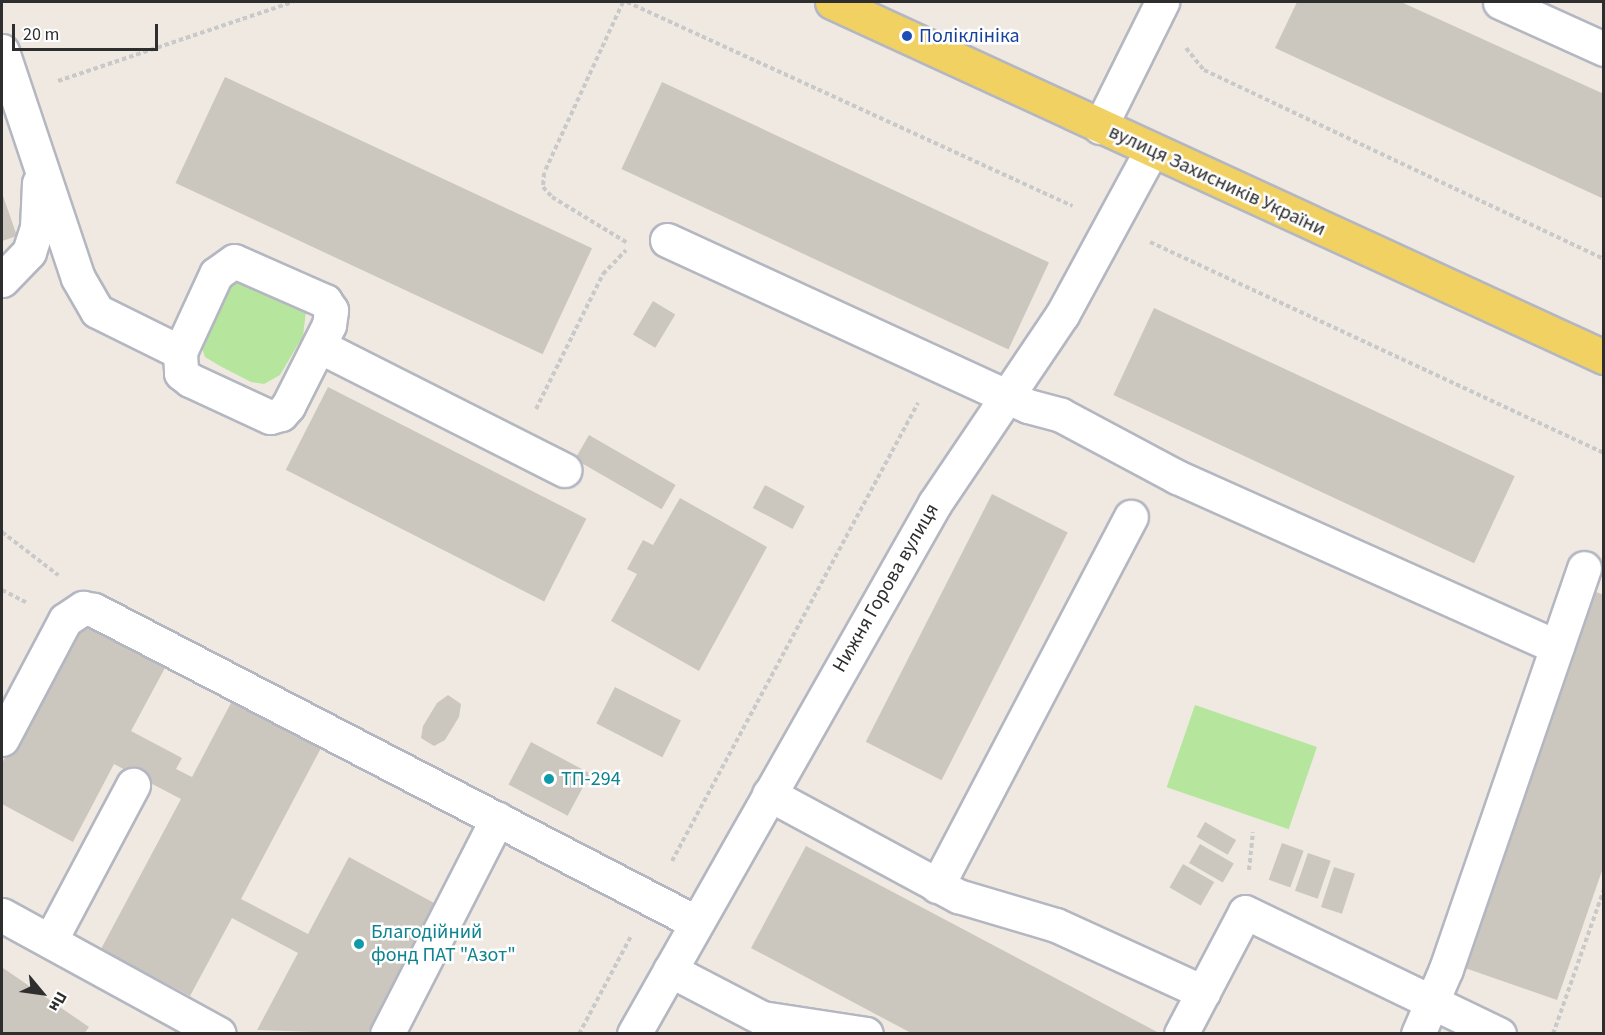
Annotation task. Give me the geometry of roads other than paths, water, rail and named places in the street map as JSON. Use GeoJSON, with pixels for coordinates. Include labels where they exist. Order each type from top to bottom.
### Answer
{"type":"FeatureCollection","features":[{"type":"Feature","properties":{"kind":"main road","name":"вулиця Захисників України"},"geometry":{"type":"LineString","coordinates":[[832,2],[1150,151],[1604,357]]}},
{"type":"Feature","properties":{"kind":"street"},"geometry":{"type":"LineString","coordinates":[[1500,2],[1604,49]]}},
{"type":"Feature","properties":{"kind":"street"},"geometry":{"type":"LineString","coordinates":[[1100,127],[1156,16]]}},
{"type":"Feature","properties":{"kind":"street"},"geometry":{"type":"LineString","coordinates":[[2,51],[78,278],[92,307],[180,352]]}},
{"type":"Feature","properties":{"kind":"street","name":"Нижня Горова вулиця"},"geometry":{"type":"LineString","coordinates":[[634,1034],[935,503],[1009,397],[1062,315],[1150,151]]}},
{"type":"Feature","properties":{"kind":"street"},"geometry":{"type":"LineString","coordinates":[[2,280],[29,252],[37,226],[39,163]]}},
{"type":"Feature","properties":{"kind":"street"},"geometry":{"type":"LineString","coordinates":[[667,240],[1009,397],[1061,415],[1177,477],[1557,647]]}},
{"type":"Feature","properties":{"kind":"street"},"geometry":{"type":"LineString","coordinates":[[234,261],[325,301],[332,317],[288,406],[281,414],[270,417],[190,380],[182,373],[180,352],[216,274],[234,261]]}},
{"type":"Feature","properties":{"kind":"street"},"geometry":{"type":"LineString","coordinates":[[318,346],[566,470]]}},
{"type":"Feature","properties":{"kind":"street"},"geometry":{"type":"LineString","coordinates":[[937,886],[1131,517]]}},
{"type":"Feature","properties":{"kind":"street"},"geometry":{"type":"LineString","coordinates":[[1418,1034],[1433,1003],[1584,568]]}},
{"type":"Feature","properties":{"kind":"street"},"geometry":{"type":"LineString","coordinates":[[2,739],[65,620],[73,612],[94,610],[697,923]]}},
{"type":"Feature","properties":{"kind":"street"},"geometry":{"type":"LineString","coordinates":[[50,941],[133,785]]}},
{"type":"Feature","properties":{"kind":"street"},"geometry":{"type":"LineString","coordinates":[[769,794],[958,896],[1082,935],[1203,992]]}},
{"type":"Feature","properties":{"kind":"street"},"geometry":{"type":"LineString","coordinates":[[387,1034],[497,819]]}},
{"type":"Feature","properties":{"kind":"street"},"geometry":{"type":"LineString","coordinates":[[1181,1034],[1245,912],[1499,1034]]}},
{"type":"Feature","properties":{"kind":"street"},"geometry":{"type":"LineString","coordinates":[[2,915],[219,1034]]}},
{"type":"Feature","properties":{"kind":"street"},"geometry":{"type":"LineString","coordinates":[[670,969],[756,1016],[866,1034]]}},
{"type":"Feature","properties":{"kind":"place","name":"Поліклініка"},"geometry":{"type":"Point","coordinates":[907,36]}},
{"type":"Feature","properties":{"kind":"place","name":"ТП-294"},"geometry":{"type":"Point","coordinates":[549,779]}},
{"type":"Feature","properties":{"kind":"place","name":"Благодійний фонд ПАТ \"Азот\""},"geometry":{"type":"Point","coordinates":[359,944]}}]}
